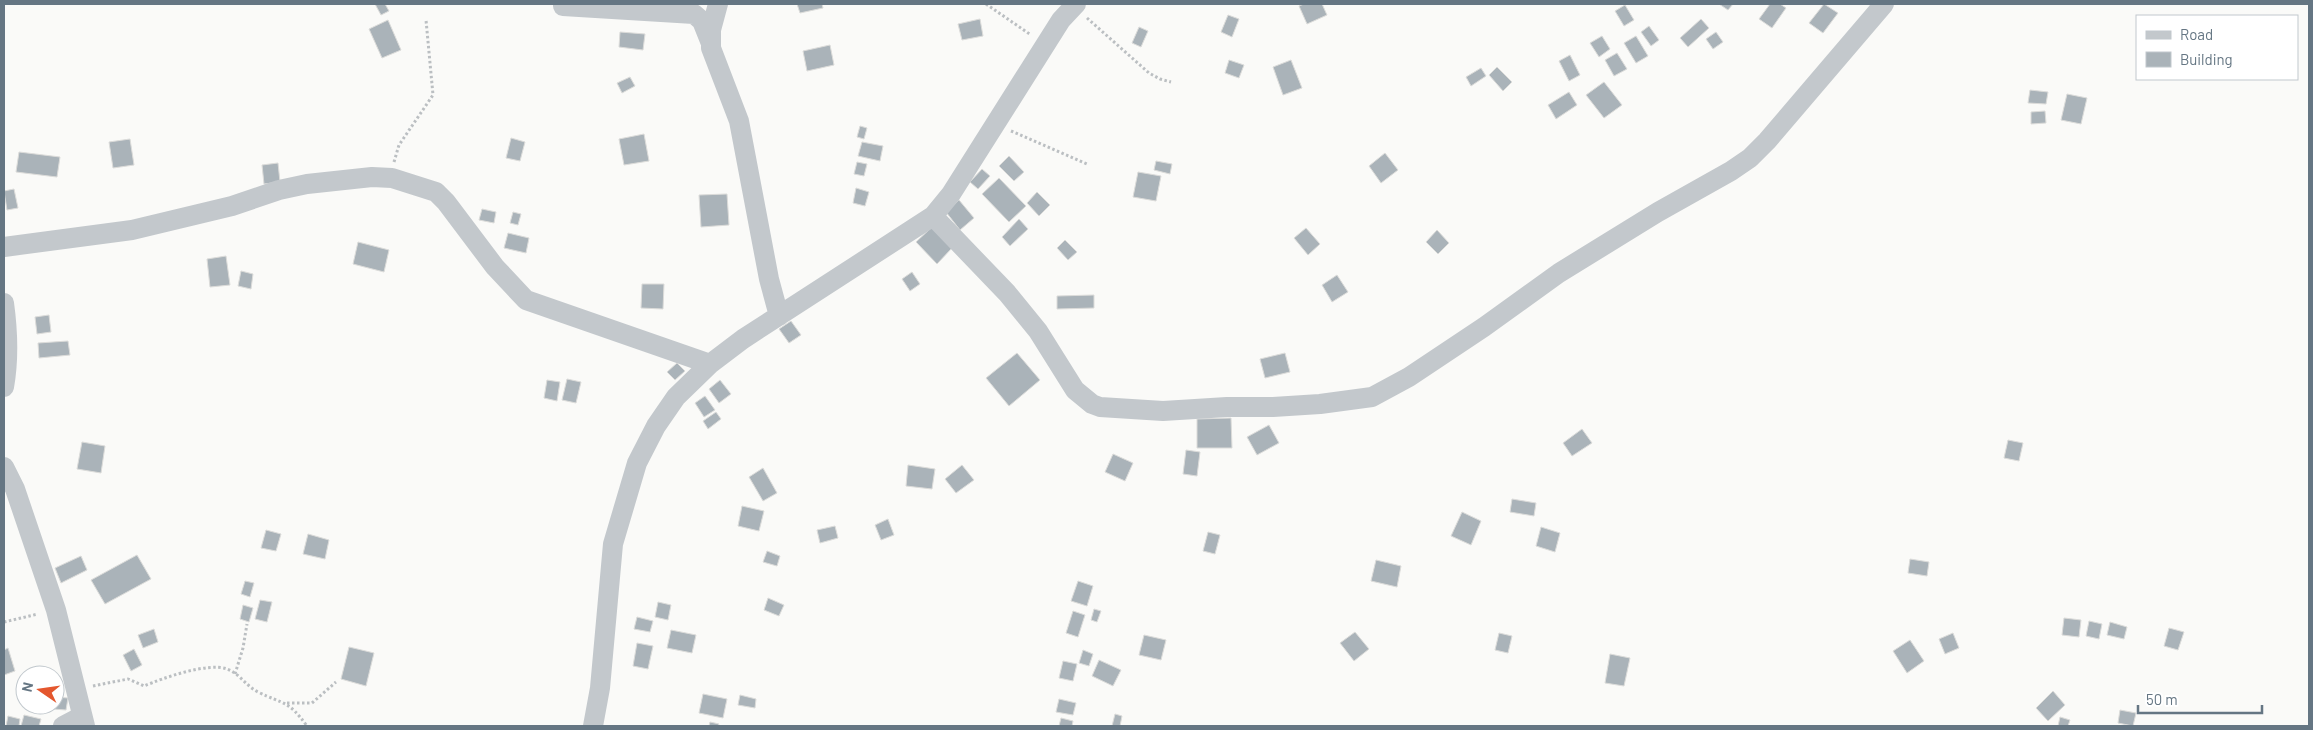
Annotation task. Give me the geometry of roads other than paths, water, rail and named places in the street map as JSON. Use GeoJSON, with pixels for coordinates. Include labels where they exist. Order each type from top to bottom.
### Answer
{"type":"FeatureCollection","features":[{"type":"Feature","properties":{"kind":"street"},"geometry":{"type":"LineString","coordinates":[[710,41],[718,4]]}},
{"type":"Feature","properties":{"kind":"street"},"geometry":{"type":"LineString","coordinates":[[933,216],[1007,293],[1038,331],[1075,390],[1083,398],[1100,407],[1163,411],[1320,404],[1361,400],[1377,395],[1409,377],[1484,327],[1559,273],[1750,158],[1767,141],[1884,4]]}},
{"type":"Feature","properties":{"kind":"street"},"geometry":{"type":"LineString","coordinates":[[593,726],[600,688],[614,544],[637,463],[656,426],[676,397],[710,364],[778,316],[933,216],[951,194],[994,124],[1074,5]]}},
{"type":"Feature","properties":{"kind":"street"},"geometry":{"type":"LineString","coordinates":[[563,6],[694,14],[702,21],[739,121],[769,279],[778,316]]}},
{"type":"Feature","properties":{"kind":"street"},"geometry":{"type":"LineString","coordinates":[[4,247],[132,230],[232,206],[279,190],[307,184],[372,177],[392,178],[436,192],[446,202],[495,267],[526,300],[710,364]]}},
{"type":"Feature","properties":{"kind":"street"},"geometry":{"type":"LineString","coordinates":[[4,303],[7,324],[8,361],[4,387]]}},
{"type":"Feature","properties":{"kind":"street"},"geometry":{"type":"LineString","coordinates":[[4,467],[15,489],[56,610],[83,721],[63,726]]}}]}
